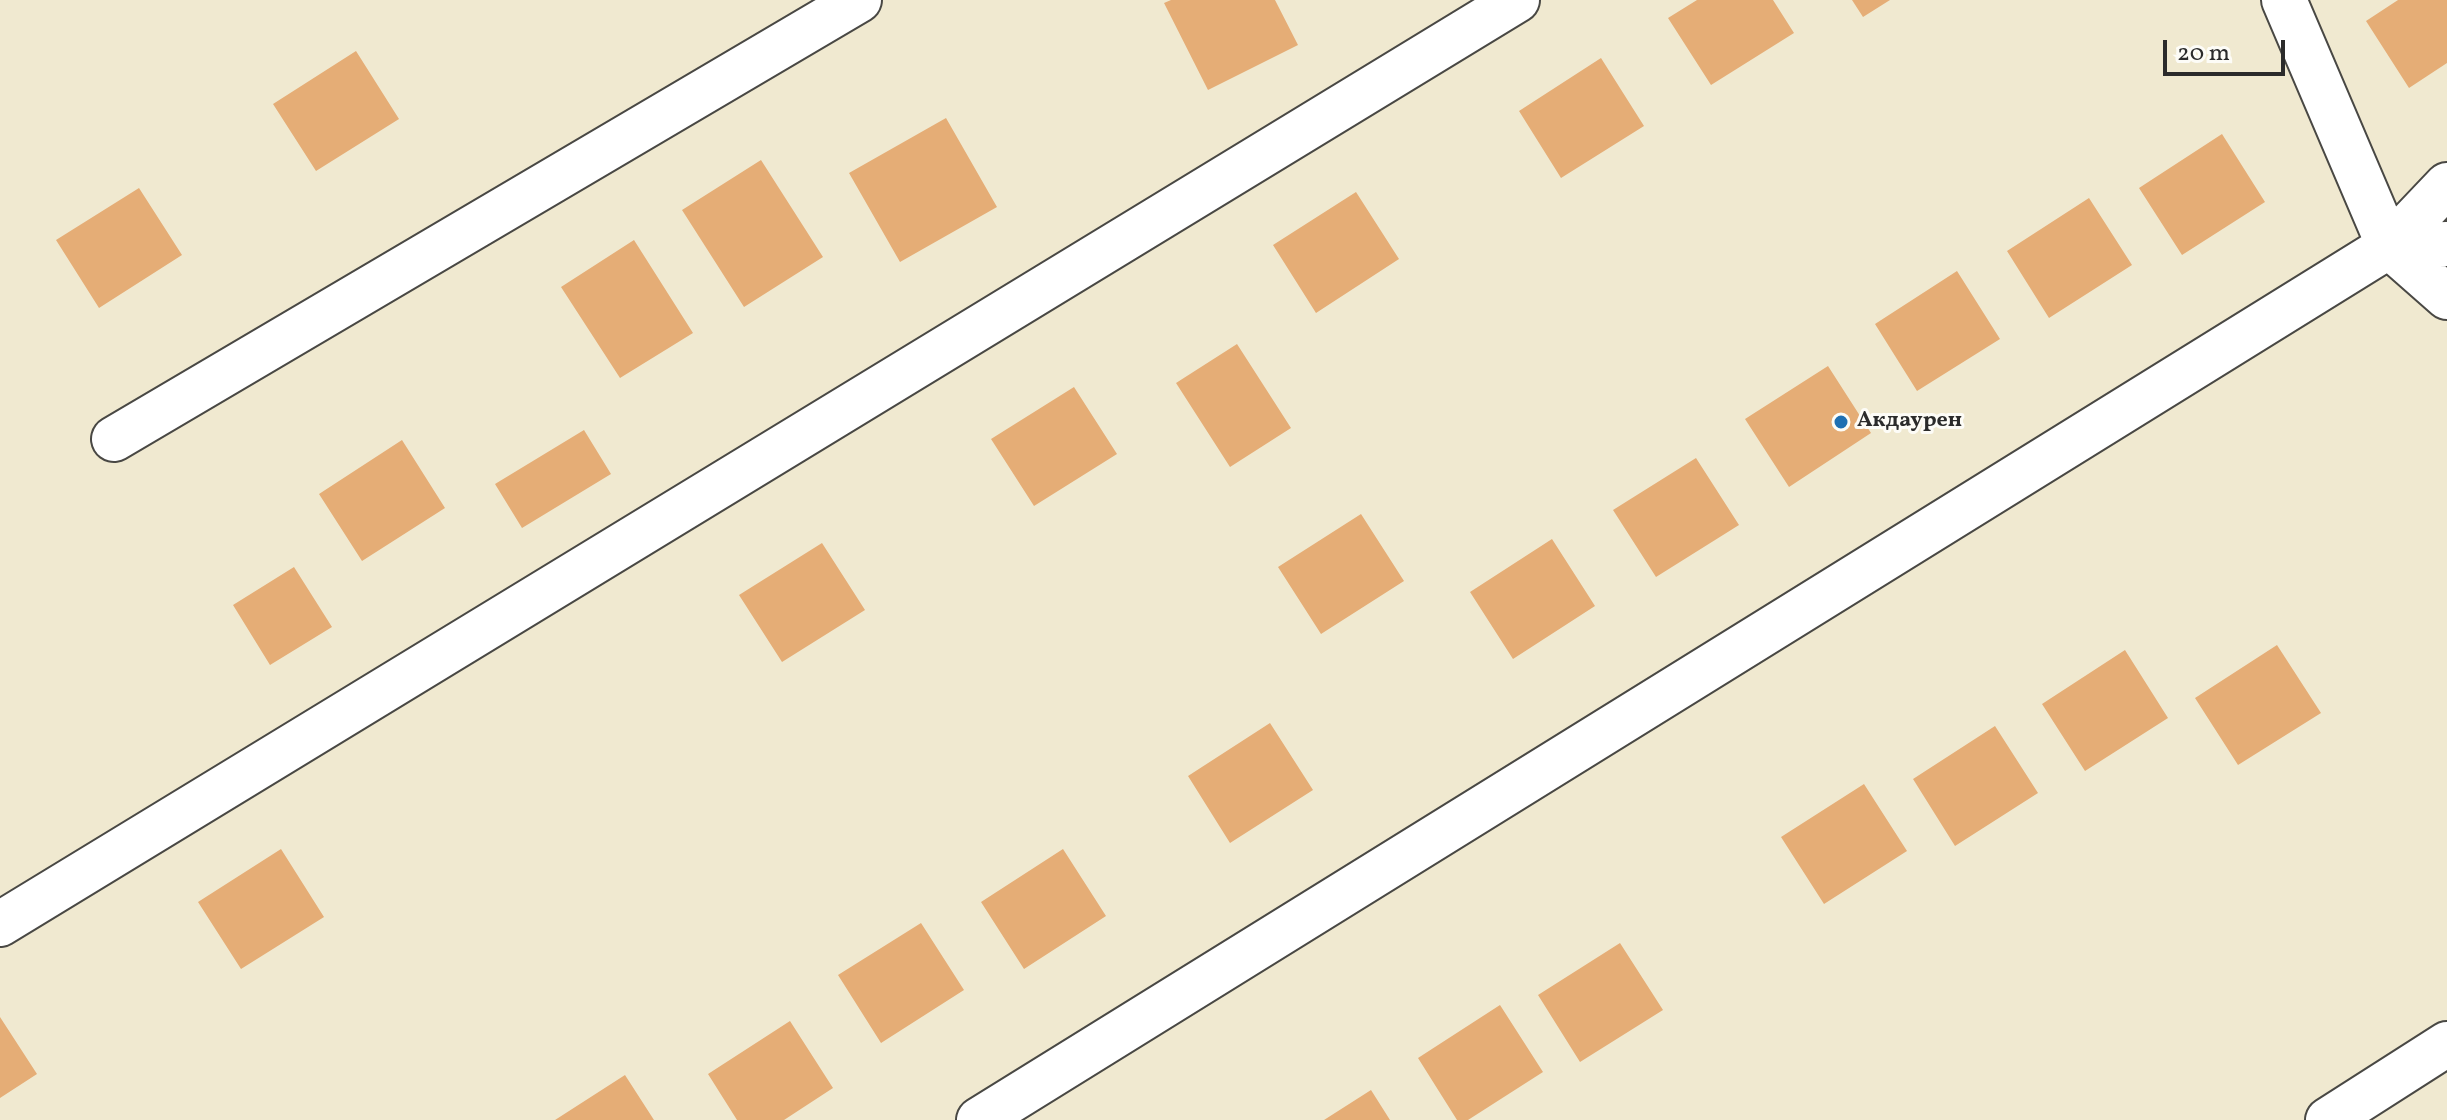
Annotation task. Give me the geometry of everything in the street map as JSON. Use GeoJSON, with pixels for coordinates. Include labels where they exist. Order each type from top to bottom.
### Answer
{"type":"FeatureCollection","features":[{"type":"Feature","properties":{"kind":"street"},"geometry":{"type":"LineString","coordinates":[[114,439],[859,0]]}},
{"type":"Feature","properties":{"kind":"street"},"geometry":{"type":"LineString","coordinates":[[0,924],[1517,0]]}},
{"type":"Feature","properties":{"kind":"street"},"geometry":{"type":"LineString","coordinates":[[2284,0],[2389,246],[2447,297]]}},
{"type":"Feature","properties":{"kind":"street"},"geometry":{"type":"LineString","coordinates":[[979,1120],[2389,246],[2447,185]]}},
{"type":"Feature","properties":{"kind":"street"},"geometry":{"type":"LineString","coordinates":[[2389,246],[2447,244]]}},
{"type":"Feature","properties":{"kind":"street"},"geometry":{"type":"LineString","coordinates":[[2328,1120],[2447,1044]]}},
{"type":"Feature","properties":{"kind":"building"},"geometry":{"type":"Polygon","coordinates":[[[1171,0],[1275,0],[1298,45],[1208,90],[1164,3],[1171,0]]]}},
{"type":"Feature","properties":{"kind":"building"},"geometry":{"type":"Polygon","coordinates":[[[1697,0],[1773,0],[1794,33],[1711,85],[1668,18],[1697,0]]]}},
{"type":"Feature","properties":{"kind":"building"},"geometry":{"type":"Polygon","coordinates":[[[1852,0],[1890,0],[1863,17],[1852,0]]]}},
{"type":"Feature","properties":{"kind":"building"},"geometry":{"type":"Polygon","coordinates":[[[2398,0],[2447,0],[2447,63],[2409,88],[2366,21],[2398,0]]]}},
{"type":"Feature","properties":{"kind":"building"},"geometry":{"type":"Polygon","coordinates":[[[356,51],[399,119],[316,171],[273,104],[356,51]]]}},
{"type":"Feature","properties":{"kind":"building"},"geometry":{"type":"Polygon","coordinates":[[[1601,58],[1644,126],[1561,178],[1519,111],[1601,58]]]}},
{"type":"Feature","properties":{"kind":"building"},"geometry":{"type":"Polygon","coordinates":[[[946,118],[997,207],[900,262],[849,173],[946,118]]]}},
{"type":"Feature","properties":{"kind":"building"},"geometry":{"type":"Polygon","coordinates":[[[2222,134],[2265,202],[2182,255],[2139,188],[2222,134]]]}},
{"type":"Feature","properties":{"kind":"building"},"geometry":{"type":"Polygon","coordinates":[[[761,160],[823,257],[744,307],[682,210],[761,160]]]}},
{"type":"Feature","properties":{"kind":"building"},"geometry":{"type":"Polygon","coordinates":[[[139,188],[182,255],[99,308],[56,240],[139,188]]]}},
{"type":"Feature","properties":{"kind":"building"},"geometry":{"type":"Polygon","coordinates":[[[1356,192],[1399,259],[1316,313],[1273,245],[1356,192]]]}},
{"type":"Feature","properties":{"kind":"building"},"geometry":{"type":"Polygon","coordinates":[[[2089,198],[2132,265],[2049,318],[2007,251],[2089,198]]]}},
{"type":"Feature","properties":{"kind":"building"},"geometry":{"type":"Polygon","coordinates":[[[634,240],[693,333],[620,378],[561,287],[634,240]]]}},
{"type":"Feature","properties":{"kind":"building"},"geometry":{"type":"Polygon","coordinates":[[[1957,271],[2000,339],[1917,391],[1875,324],[1957,271]]]}},
{"type":"Feature","properties":{"kind":"building"},"geometry":{"type":"Polygon","coordinates":[[[1237,344],[1291,428],[1230,467],[1176,383],[1237,344]]]}},
{"type":"Feature","properties":{"kind":"building"},"geometry":{"type":"Polygon","coordinates":[[[1828,366],[1871,433],[1789,487],[1745,419],[1828,366]]]}},
{"type":"Feature","properties":{"kind":"building"},"geometry":{"type":"Polygon","coordinates":[[[1074,387],[1117,454],[1034,506],[991,439],[1074,387]]]}},
{"type":"Feature","properties":{"kind":"building"},"geometry":{"type":"Polygon","coordinates":[[[584,430],[611,474],[522,528],[495,484],[584,430]]]}},
{"type":"Feature","properties":{"kind":"building"},"geometry":{"type":"Polygon","coordinates":[[[402,440],[445,508],[362,561],[319,494],[402,440]]]}},
{"type":"Feature","properties":{"kind":"building"},"geometry":{"type":"Polygon","coordinates":[[[1696,458],[1739,525],[1656,577],[1613,510],[1696,458]]]}},
{"type":"Feature","properties":{"kind":"building"},"geometry":{"type":"Polygon","coordinates":[[[1361,514],[1404,581],[1321,634],[1278,567],[1361,514]]]}},
{"type":"Feature","properties":{"kind":"building"},"geometry":{"type":"Polygon","coordinates":[[[1552,539],[1595,606],[1513,659],[1470,592],[1552,539]]]}},
{"type":"Feature","properties":{"kind":"building"},"geometry":{"type":"Polygon","coordinates":[[[822,543],[865,610],[782,662],[739,595],[822,543]]]}},
{"type":"Feature","properties":{"kind":"building"},"geometry":{"type":"Polygon","coordinates":[[[294,567],[332,627],[270,665],[233,605],[294,567]]]}},
{"type":"Feature","properties":{"kind":"building"},"geometry":{"type":"Polygon","coordinates":[[[2277,645],[2321,713],[2238,765],[2195,698],[2277,645]]]}},
{"type":"Feature","properties":{"kind":"building"},"geometry":{"type":"Polygon","coordinates":[[[2125,650],[2168,718],[2085,771],[2042,704],[2125,650]]]}},
{"type":"Feature","properties":{"kind":"building"},"geometry":{"type":"Polygon","coordinates":[[[1270,723],[1313,790],[1230,843],[1188,776],[1270,723]]]}},
{"type":"Feature","properties":{"kind":"building"},"geometry":{"type":"Polygon","coordinates":[[[1995,726],[2038,793],[1955,846],[1913,779],[1995,726]]]}},
{"type":"Feature","properties":{"kind":"building"},"geometry":{"type":"Polygon","coordinates":[[[1864,784],[1907,851],[1824,904],[1781,837],[1864,784]]]}},
{"type":"Feature","properties":{"kind":"building"},"geometry":{"type":"Polygon","coordinates":[[[281,849],[324,917],[241,969],[198,902],[281,849]]]}},
{"type":"Feature","properties":{"kind":"building"},"geometry":{"type":"Polygon","coordinates":[[[1063,849],[1106,916],[1024,969],[981,902],[1063,849]]]}},
{"type":"Feature","properties":{"kind":"building"},"geometry":{"type":"Polygon","coordinates":[[[921,923],[964,990],[881,1043],[838,975],[921,923]]]}},
{"type":"Feature","properties":{"kind":"building"},"geometry":{"type":"Polygon","coordinates":[[[1620,943],[1663,1010],[1580,1062],[1538,995],[1620,943]]]}},
{"type":"Feature","properties":{"kind":"building"},"geometry":{"type":"Polygon","coordinates":[[[1500,1005],[1543,1072],[1468,1120],[1457,1120],[1418,1058],[1500,1005]]]}},
{"type":"Feature","properties":{"kind":"building"},"geometry":{"type":"Polygon","coordinates":[[[0,1017],[37,1074],[0,1098],[0,1017]]]}},
{"type":"Feature","properties":{"kind":"building"},"geometry":{"type":"Polygon","coordinates":[[[790,1021],[833,1088],[784,1120],[737,1120],[708,1074],[790,1021]]]}},
{"type":"Feature","properties":{"kind":"building"},"geometry":{"type":"Polygon","coordinates":[[[625,1075],[654,1120],[555,1120],[625,1075]]]}},
{"type":"Feature","properties":{"kind":"building"},"geometry":{"type":"Polygon","coordinates":[[[1371,1090],[1390,1120],[1324,1120],[1371,1090]]]}},
{"type":"Feature","properties":{"kind":"place","name":"Акдаурен"},"geometry":{"type":"Point","coordinates":[1841,422]}}]}
